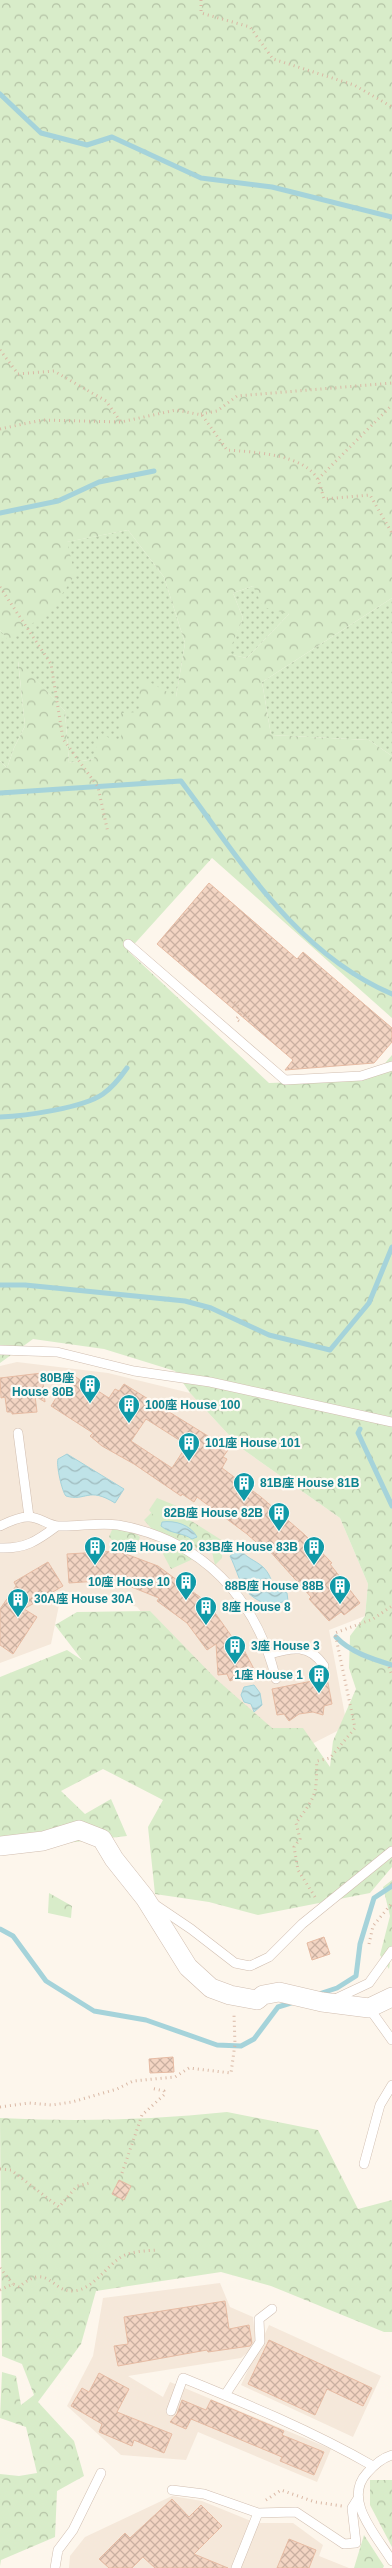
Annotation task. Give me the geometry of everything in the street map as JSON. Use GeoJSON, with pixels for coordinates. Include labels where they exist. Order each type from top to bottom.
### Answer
{"type":"FeatureCollection","features":[{"type":"Feature","properties":{"kind":"street"},"geometry":{"type":"LineString","coordinates":[[0,1846],[43,1841],[79,1830],[102,1839],[114,1859],[145,1898],[188,1966],[211,1988],[230,1995],[257,2000],[263,1995],[279,1992],[325,2003],[369,2008],[392,1997]]}},
{"type":"Feature","properties":{"kind":"lane"},"geometry":{"type":"LineString","coordinates":[[128,944],[285,1080],[361,1076],[392,1066]]}},
{"type":"Feature","properties":{"kind":"lane"},"geometry":{"type":"LineString","coordinates":[[0,1350],[57,1352],[134,1371],[210,1382],[392,1422]]}},
{"type":"Feature","properties":{"kind":"lane"},"geometry":{"type":"LineString","coordinates":[[18,1432],[29,1517]]}},
{"type":"Feature","properties":{"kind":"lane"},"geometry":{"type":"LineString","coordinates":[[0,1526],[29,1517],[57,1526],[87,1523],[117,1525],[146,1532],[174,1543],[200,1558],[223,1578],[238,1595],[258,1626],[270,1654],[276,1679]]}},
{"type":"Feature","properties":{"kind":"lane"},"geometry":{"type":"LineString","coordinates":[[0,1548],[18,1549],[39,1540],[57,1526]]}},
{"type":"Feature","properties":{"kind":"lane"},"geometry":{"type":"LineString","coordinates":[[270,1654],[290,1648],[304,1649],[312,1653],[324,1666]]}},
{"type":"Feature","properties":{"kind":"lane"},"geometry":{"type":"LineString","coordinates":[[145,1898],[191,1929],[235,1963],[250,1966],[269,1956],[302,1924],[392,1851]]}},
{"type":"Feature","properties":{"kind":"lane"},"geometry":{"type":"LineString","coordinates":[[325,2003],[369,1983],[392,1951]]}},
{"type":"Feature","properties":{"kind":"lane"},"geometry":{"type":"LineString","coordinates":[[369,2008],[392,2040]]}},
{"type":"Feature","properties":{"kind":"lane"},"geometry":{"type":"LineString","coordinates":[[364,2164],[380,2105],[392,2085]]}},
{"type":"Feature","properties":{"kind":"lane"},"geometry":{"type":"LineString","coordinates":[[225,2395],[260,2342],[259,2319],[272,2309]]}},
{"type":"Feature","properties":{"kind":"lane"},"geometry":{"type":"LineString","coordinates":[[171,2411],[183,2378],[337,2445],[373,2466]]}},
{"type":"Feature","properties":{"kind":"lane"},"geometry":{"type":"LineString","coordinates":[[172,2490],[204,2494],[258,2513],[296,2512],[344,2544],[356,2543],[352,2508],[357,2500],[358,2487],[373,2466],[392,2455]]}},
{"type":"Feature","properties":{"kind":"lane"},"geometry":{"type":"LineString","coordinates":[[56,2568],[58,2550],[73,2530],[101,2473]]}},
{"type":"Feature","properties":{"kind":"lane"},"geometry":{"type":"LineString","coordinates":[[357,2500],[392,2561]]}},
{"type":"Feature","properties":{"kind":"lane"},"geometry":{"type":"LineString","coordinates":[[236,2568],[258,2513]]}},
{"type":"Feature","properties":{"kind":"path"},"geometry":{"type":"LineString","coordinates":[[201,0],[201,13],[250,27],[273,58],[354,85],[392,107]]}},
{"type":"Feature","properties":{"kind":"path"},"geometry":{"type":"LineString","coordinates":[[0,350],[18,374],[54,371],[106,401],[121,422]]}},
{"type":"Feature","properties":{"kind":"path"},"geometry":{"type":"LineString","coordinates":[[0,429],[42,420],[121,422],[176,410],[202,414],[216,411],[237,396],[392,383]]}},
{"type":"Feature","properties":{"kind":"path"},"geometry":{"type":"LineString","coordinates":[[318,479],[392,404]]}},
{"type":"Feature","properties":{"kind":"path"},"geometry":{"type":"LineString","coordinates":[[202,414],[227,450],[269,453],[303,466],[318,479],[324,499],[370,496],[392,533]]}},
{"type":"Feature","properties":{"kind":"path"},"geometry":{"type":"LineString","coordinates":[[0,587],[51,664],[63,739],[98,787],[108,833]]}},
{"type":"Feature","properties":{"kind":"path"},"geometry":{"type":"LineString","coordinates":[[234,1002],[251,1019]]}},
{"type":"Feature","properties":{"kind":"path"},"geometry":{"type":"LineString","coordinates":[[238,1020],[236,1019],[242,1011]]}},
{"type":"Feature","properties":{"kind":"path"},"geometry":{"type":"LineString","coordinates":[[322,1908],[298,1870],[294,1847],[300,1839],[296,1823],[308,1808],[316,1784],[317,1761],[330,1758],[355,1728],[335,1633],[373,1619],[392,1606]]}},
{"type":"Feature","properties":{"kind":"path"},"geometry":{"type":"LineString","coordinates":[[389,1667],[392,1675]]}},
{"type":"Feature","properties":{"kind":"path"},"geometry":{"type":"LineString","coordinates":[[369,1944],[373,1926],[392,1903]]}},
{"type":"Feature","properties":{"kind":"path"},"geometry":{"type":"LineString","coordinates":[[0,2107],[29,2103],[52,2105],[72,2102],[117,2089],[133,2081],[175,2077],[189,2068],[231,2073],[235,2044],[234,2015]]}},
{"type":"Feature","properties":{"kind":"path"},"geometry":{"type":"LineString","coordinates":[[122,2172],[142,2115],[165,2094],[164,2091],[150,2088]]}},
{"type":"Feature","properties":{"kind":"path"},"geometry":{"type":"LineString","coordinates":[[0,2169],[11,2170],[59,2207],[77,2186],[90,2183]]}},
{"type":"Feature","properties":{"kind":"path"},"geometry":{"type":"LineString","coordinates":[[0,2268],[13,2284],[19,2287],[29,2278],[43,2276],[63,2289],[74,2291],[98,2278],[117,2259],[128,2253],[157,2250]]}},
{"type":"Feature","properties":{"kind":"path"},"geometry":{"type":"LineString","coordinates":[[0,2290],[13,2284]]}},
{"type":"Feature","properties":{"kind":"shaded area"},"geometry":{"type":"Polygon","coordinates":[[[17,1362],[108,1373],[190,1393],[241,1448],[340,1518],[368,1584],[365,1616],[329,1630],[347,1726],[296,1752],[165,1640],[137,1607],[103,1595],[59,1605],[51,1644],[0,1663],[0,1366],[17,1362]]]}},
{"type":"Feature","properties":{"kind":"shaded area"},"geometry":{"type":"Polygon","coordinates":[[[220,2283],[230,2307],[253,2317],[256,2345],[241,2358],[128,2376],[163,2397],[170,2382],[331,2449],[317,2482],[198,2432],[186,2460],[121,2455],[67,2406],[93,2356],[103,2298],[220,2283]]]}},
{"type":"Feature","properties":{"kind":"shaded area"},"geometry":{"type":"Polygon","coordinates":[[[269,2325],[381,2376],[353,2437],[241,2385],[269,2325]]]}},
{"type":"Feature","properties":{"kind":"shaded area"},"geometry":{"type":"Polygon","coordinates":[[[172,2496],[202,2501],[256,2523],[293,2523],[323,2545],[319,2556],[349,2568],[69,2568],[70,2556],[85,2537],[172,2496]]]}},
{"type":"Feature","properties":{"kind":"green space"},"geometry":{"type":"Polygon","coordinates":[[[0,0],[392,0],[392,598],[262,682],[271,735],[369,740],[392,756],[392,1018],[212,858],[128,951],[269,1083],[300,1082],[380,1069],[392,1055],[392,1867],[370,1893],[258,1915],[209,1902],[155,1894],[148,1827],[163,1800],[103,1769],[61,1791],[85,1814],[111,1799],[127,1836],[49,1845],[0,1836],[0,1677],[67,1650],[82,1660],[55,1625],[77,1612],[150,1611],[216,1679],[272,1728],[303,1728],[330,1767],[333,1741],[356,1689],[349,1668],[350,1636],[365,1616],[368,1584],[340,1518],[241,1448],[190,1393],[175,1371],[104,1349],[33,1339],[0,1363],[0,761],[7,768],[25,726],[18,660],[65,711],[69,763],[94,759],[99,732],[121,745],[121,713],[140,712],[139,676],[176,697],[185,643],[164,577],[128,530],[67,542],[75,575],[52,609],[9,641],[0,630],[0,0]],[[253,586],[233,593],[243,618],[228,654],[247,658],[289,614],[263,607],[253,586]]]}},
{"type":"Feature","properties":{"kind":"green space"},"geometry":{"type":"Polygon","coordinates":[[[128,530],[164,577],[185,643],[176,697],[140,712],[121,746],[94,759],[69,763],[65,711],[18,661],[25,726],[7,768],[0,761],[0,630],[9,640],[66,542],[128,530]]]}},
{"type":"Feature","properties":{"kind":"green space"},"geometry":{"type":"Polygon","coordinates":[[[253,586],[289,614],[247,658],[227,654],[243,618],[233,593],[253,586]]]}},
{"type":"Feature","properties":{"kind":"green space"},"geometry":{"type":"Polygon","coordinates":[[[392,598],[392,756],[369,740],[271,735],[262,682],[392,598]]]}},
{"type":"Feature","properties":{"kind":"green space"},"geometry":{"type":"Polygon","coordinates":[[[157,1498],[194,1513],[189,1522],[175,1517],[154,1516],[149,1510],[157,1498]]]}},
{"type":"Feature","properties":{"kind":"green space"},"geometry":{"type":"Polygon","coordinates":[[[159,1505],[193,1522],[223,1541],[222,1558],[215,1565],[211,1548],[198,1549],[151,1528],[144,1520],[159,1505]]]}},
{"type":"Feature","properties":{"kind":"green space"},"geometry":{"type":"Polygon","coordinates":[[[114,1525],[124,1525],[140,1537],[138,1542],[122,1550],[109,1537],[114,1525]]]}},
{"type":"Feature","properties":{"kind":"green space"},"geometry":{"type":"Polygon","coordinates":[[[169,1547],[183,1550],[193,1559],[171,1569],[163,1554],[169,1547]]]}},
{"type":"Feature","properties":{"kind":"green space"},"geometry":{"type":"Polygon","coordinates":[[[392,1880],[392,1949],[389,1969],[380,1955],[390,1916],[383,1887],[392,1880]]]}},
{"type":"Feature","properties":{"kind":"green space"},"geometry":{"type":"Polygon","coordinates":[[[49,1893],[72,1906],[71,1918],[48,1913],[49,1893]]]}},
{"type":"Feature","properties":{"kind":"green space"},"geometry":{"type":"Polygon","coordinates":[[[227,2112],[318,2130],[358,2209],[392,2200],[392,2332],[384,2332],[271,2286],[221,2272],[96,2291],[81,2344],[38,2402],[74,2441],[84,2476],[57,2491],[55,2537],[1,2560],[0,2566],[0,2474],[19,2476],[37,2473],[26,2427],[0,2418],[2,2372],[16,2376],[21,2405],[34,2395],[22,2364],[2,2356],[0,2118],[114,2120],[227,2112]]]}},
{"type":"Feature","properties":{"kind":"green space"},"geometry":{"type":"Polygon","coordinates":[[[370,2480],[392,2480],[392,2547],[370,2505],[370,2480]]]}},
{"type":"Feature","properties":{"kind":"green space"},"geometry":{"type":"Polygon","coordinates":[[[364,2535],[384,2566],[383,2568],[354,2568],[364,2535]]]}},
{"type":"Feature","properties":{"kind":"water"},"geometry":{"type":"Polygon","coordinates":[[[67,1454],[124,1489],[115,1503],[99,1496],[73,1497],[64,1494],[58,1459],[67,1454]]]}},
{"type":"Feature","properties":{"kind":"water"},"geometry":{"type":"Polygon","coordinates":[[[162,1522],[172,1522],[187,1526],[197,1537],[192,1539],[168,1530],[161,1526],[162,1522]]]}},
{"type":"Feature","properties":{"kind":"water"},"geometry":{"type":"Polygon","coordinates":[[[240,1549],[267,1571],[276,1587],[287,1593],[288,1601],[268,1605],[246,1591],[230,1556],[240,1549]]]}},
{"type":"Feature","properties":{"kind":"water"},"geometry":{"type":"Polygon","coordinates":[[[254,1685],[260,1693],[262,1705],[254,1712],[251,1704],[244,1702],[241,1695],[244,1687],[254,1685]]]}},
{"type":"Feature","properties":{"kind":"building"},"geometry":{"type":"Polygon","coordinates":[[[209,883],[297,959],[303,952],[392,1028],[392,1042],[374,1063],[285,1070],[293,1060],[157,944],[209,883]]]}},
{"type":"Feature","properties":{"kind":"building"},"geometry":{"type":"Polygon","coordinates":[[[42,1373],[45,1402],[35,1396],[37,1412],[12,1414],[12,1412],[7,1412],[5,1397],[1,1398],[0,1378],[42,1373]]]}},
{"type":"Feature","properties":{"kind":"building"},"geometry":{"type":"Polygon","coordinates":[[[71,1374],[109,1398],[115,1389],[119,1391],[124,1384],[216,1441],[228,1450],[223,1457],[227,1459],[222,1468],[261,1497],[305,1535],[332,1563],[330,1564],[360,1603],[344,1615],[341,1612],[329,1621],[309,1599],[311,1597],[267,1548],[265,1550],[247,1534],[197,1497],[194,1502],[182,1494],[181,1496],[134,1464],[102,1446],[90,1436],[93,1433],[51,1406],[71,1374]],[[146,1419],[131,1441],[172,1468],[187,1445],[146,1419]]]}},
{"type":"Feature","properties":{"kind":"building"},"geometry":{"type":"Polygon","coordinates":[[[118,1551],[158,1566],[208,1603],[242,1651],[244,1650],[254,1669],[230,1681],[227,1674],[218,1675],[216,1644],[207,1650],[187,1623],[157,1601],[159,1598],[114,1580],[69,1583],[67,1554],[118,1551]]]}},
{"type":"Feature","properties":{"kind":"building"},"geometry":{"type":"Polygon","coordinates":[[[48,1562],[63,1586],[24,1609],[37,1617],[13,1654],[0,1645],[0,1609],[16,1586],[14,1582],[48,1562]]]}},
{"type":"Feature","properties":{"kind":"building"},"geometry":{"type":"Polygon","coordinates":[[[327,1678],[332,1704],[324,1706],[323,1715],[313,1712],[299,1714],[289,1721],[284,1714],[277,1715],[272,1689],[327,1678]]]}},
{"type":"Feature","properties":{"kind":"building"},"geometry":{"type":"Polygon","coordinates":[[[324,1937],[330,1954],[312,1960],[307,1943],[324,1937]]]}},
{"type":"Feature","properties":{"kind":"building"},"geometry":{"type":"Polygon","coordinates":[[[173,2057],[174,2072],[150,2073],[149,2059],[173,2057]]]}},
{"type":"Feature","properties":{"kind":"building"},"geometry":{"type":"Polygon","coordinates":[[[119,2180],[131,2186],[124,2200],[112,2194],[119,2180]]]}},
{"type":"Feature","properties":{"kind":"building"},"geometry":{"type":"Polygon","coordinates":[[[225,2301],[229,2329],[249,2325],[252,2343],[250,2346],[208,2352],[207,2350],[118,2366],[114,2346],[128,2344],[124,2317],[225,2301]]]}},
{"type":"Feature","properties":{"kind":"building"},"geometry":{"type":"Polygon","coordinates":[[[269,2340],[372,2388],[363,2406],[327,2389],[315,2415],[248,2384],[269,2340]]]}},
{"type":"Feature","properties":{"kind":"building"},"geometry":{"type":"Polygon","coordinates":[[[99,2373],[129,2389],[117,2412],[172,2434],[164,2453],[134,2440],[132,2446],[99,2432],[102,2424],[71,2406],[82,2388],[89,2392],[99,2373]]]}},
{"type":"Feature","properties":{"kind":"building"},"geometry":{"type":"Polygon","coordinates":[[[182,2400],[206,2410],[211,2400],[284,2431],[282,2435],[324,2452],[314,2475],[280,2461],[282,2457],[191,2419],[186,2429],[170,2422],[177,2414],[182,2400]]]}},
{"type":"Feature","properties":{"kind":"building"},"geometry":{"type":"Polygon","coordinates":[[[172,2499],[189,2517],[201,2505],[222,2526],[194,2554],[228,2568],[155,2568],[143,2557],[132,2568],[109,2568],[99,2559],[125,2533],[130,2538],[172,2499]]]}},
{"type":"Feature","properties":{"kind":"building"},"geometry":{"type":"Polygon","coordinates":[[[289,2539],[316,2550],[309,2568],[277,2568],[289,2539]]]}},
{"type":"Feature","properties":{"kind":"waterway"},"geometry":{"type":"LineString","coordinates":[[0,94],[41,133],[87,145],[112,137],[201,178],[272,187],[392,217]]}},
{"type":"Feature","properties":{"kind":"waterway"},"geometry":{"type":"LineString","coordinates":[[0,513],[58,501],[99,482],[154,471]]}},
{"type":"Feature","properties":{"kind":"waterway"},"geometry":{"type":"LineString","coordinates":[[0,793],[181,781],[249,873],[299,930],[327,955],[358,976],[392,994]]}},
{"type":"Feature","properties":{"kind":"waterway"},"geometry":{"type":"LineString","coordinates":[[0,1117],[53,1110],[94,1099],[110,1088],[127,1068]]}},
{"type":"Feature","properties":{"kind":"waterway"},"geometry":{"type":"LineString","coordinates":[[0,1285],[25,1285],[185,1301],[211,1308],[269,1335],[330,1350],[369,1303],[392,1247]]}},
{"type":"Feature","properties":{"kind":"waterway"},"geometry":{"type":"LineString","coordinates":[[360,1429],[358,1433],[392,1506]]}},
{"type":"Feature","properties":{"kind":"waterway"},"geometry":{"type":"LineString","coordinates":[[336,1637],[355,1651],[392,1665]]}},
{"type":"Feature","properties":{"kind":"waterway"},"geometry":{"type":"LineString","coordinates":[[316,1995],[337,1988],[356,1976],[360,1944],[374,1898],[392,1886]]}},
{"type":"Feature","properties":{"kind":"waterway"},"geometry":{"type":"LineString","coordinates":[[0,1929],[13,1936],[46,1981],[94,2011],[146,2020],[217,2045],[241,2046],[254,2039],[278,2007],[294,2002]]}},
{"type":"Feature","properties":{"kind":"place","name":"80B座 House 80B"},"geometry":{"type":"Point","coordinates":[90,1404]}},
{"type":"Feature","properties":{"kind":"place","name":"100座 House 100"},"geometry":{"type":"Point","coordinates":[129,1424]}},
{"type":"Feature","properties":{"kind":"place","name":"101座 House 101"},"geometry":{"type":"Point","coordinates":[189,1462]}},
{"type":"Feature","properties":{"kind":"place","name":"81B座 House 81B"},"geometry":{"type":"Point","coordinates":[244,1502]}},
{"type":"Feature","properties":{"kind":"place","name":"82B座 House 82B"},"geometry":{"type":"Point","coordinates":[279,1532]}},
{"type":"Feature","properties":{"kind":"place","name":"20座 House 20"},"geometry":{"type":"Point","coordinates":[95,1566]}},
{"type":"Feature","properties":{"kind":"place","name":"83B座 House 83B"},"geometry":{"type":"Point","coordinates":[314,1566]}},
{"type":"Feature","properties":{"kind":"place","name":"10座 House 10"},"geometry":{"type":"Point","coordinates":[186,1601]}},
{"type":"Feature","properties":{"kind":"place","name":"88B座 House 88B"},"geometry":{"type":"Point","coordinates":[340,1605]}},
{"type":"Feature","properties":{"kind":"place","name":"30A座 House 30A"},"geometry":{"type":"Point","coordinates":[18,1618]}},
{"type":"Feature","properties":{"kind":"place","name":"8座 House 8"},"geometry":{"type":"Point","coordinates":[206,1626]}},
{"type":"Feature","properties":{"kind":"place","name":"3座 House 3"},"geometry":{"type":"Point","coordinates":[235,1665]}},
{"type":"Feature","properties":{"kind":"place","name":"1座 House 1"},"geometry":{"type":"Point","coordinates":[319,1694]}}]}
